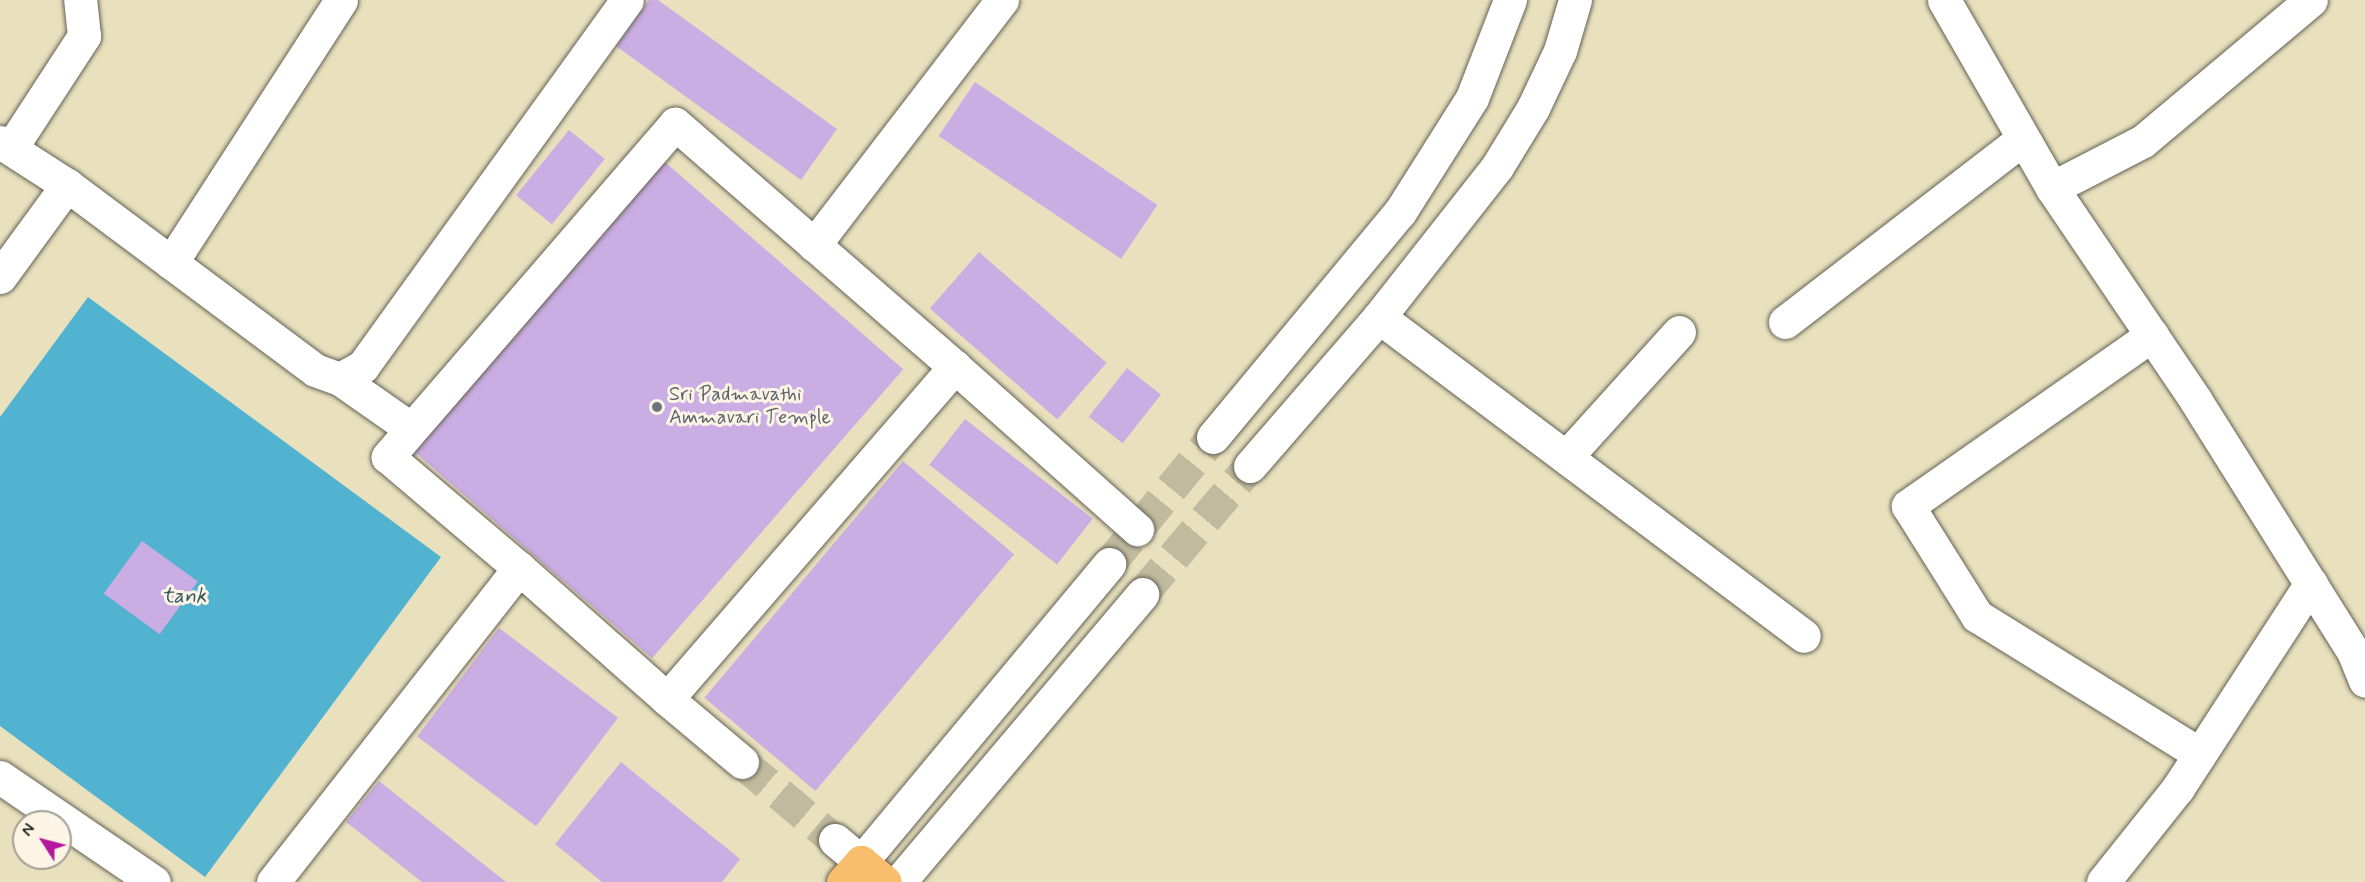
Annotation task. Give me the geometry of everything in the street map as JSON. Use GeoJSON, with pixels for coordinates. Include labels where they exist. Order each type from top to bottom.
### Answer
{"type":"FeatureCollection","features":[{"type":"Feature","properties":{"kind":"street"},"geometry":{"type":"LineString","coordinates":[[80,0],[84,36],[5,145],[67,185],[315,370],[340,380],[410,428]]}},
{"type":"Feature","properties":{"kind":"street"},"geometry":{"type":"LineString","coordinates":[[171,263],[341,0]]}},
{"type":"Feature","properties":{"kind":"street"},"geometry":{"type":"LineString","coordinates":[[340,380],[363,366],[627,0]]}},
{"type":"Feature","properties":{"kind":"street"},"geometry":{"type":"LineString","coordinates":[[814,245],[1002,0]]}},
{"type":"Feature","properties":{"kind":"street"},"geometry":{"type":"LineString","coordinates":[[1213,437],[1400,212],[1472,98],[1510,0]]}},
{"type":"Feature","properties":{"kind":"street"},"geometry":{"type":"LineString","coordinates":[[1250,466],[1379,317],[1515,137],[1560,51],[1575,0]]}},
{"type":"Feature","properties":{"kind":"street"},"geometry":{"type":"LineString","coordinates":[[1944,0],[2052,188],[2152,335],[2311,584],[2361,657]]}},
{"type":"Feature","properties":{"kind":"street"},"geometry":{"type":"LineString","coordinates":[[2052,188],[2143,141],[2311,0]]}},
{"type":"Feature","properties":{"kind":"street"},"geometry":{"type":"LineString","coordinates":[[742,762],[667,699],[519,567],[388,457],[410,428],[675,124],[955,367],[1137,529]]}},
{"type":"Feature","properties":{"kind":"street"},"geometry":{"type":"LineString","coordinates":[[1785,322],[2023,139]]}},
{"type":"Feature","properties":{"kind":"street"},"geometry":{"type":"LineString","coordinates":[[0,277],[67,185]]}},
{"type":"Feature","properties":{"kind":"street"},"geometry":{"type":"LineString","coordinates":[[1379,317],[1804,636]]}},
{"type":"Feature","properties":{"kind":"street"},"geometry":{"type":"LineString","coordinates":[[1567,456],[1679,332]]}},
{"type":"Feature","properties":{"kind":"street"},"geometry":{"type":"LineString","coordinates":[[2152,335],[1908,506],[1977,616],[2200,754]]}},
{"type":"Feature","properties":{"kind":"street"},"geometry":{"type":"LineString","coordinates":[[667,699],[955,367]]}},
{"type":"Feature","properties":{"kind":"street"},"geometry":{"type":"LineString","coordinates":[[835,840],[863,875],[1109,564]]}},
{"type":"Feature","properties":{"kind":"street"},"geometry":{"type":"LineString","coordinates":[[273,882],[519,567]]}},
{"type":"Feature","properties":{"kind":"street"},"geometry":{"type":"LineString","coordinates":[[2103,882],[2200,754],[2311,584]]}},
{"type":"Feature","properties":{"kind":"street"},"geometry":{"type":"LineString","coordinates":[[899,882],[1142,594]]}},
{"type":"Feature","properties":{"kind":"street"},"geometry":{"type":"LineString","coordinates":[[0,777],[154,882]]}},
{"type":"Feature","properties":{"kind":"water","name":"tank"},"geometry":{"type":"Polygon","coordinates":[[[88,297],[441,557],[205,877],[0,726],[0,417],[88,297]]]}},
{"type":"Feature","properties":{"kind":"building"},"geometry":{"type":"Polygon","coordinates":[[[649,0],[658,0],[837,129],[801,180],[616,46],[649,0]]]}},
{"type":"Feature","properties":{"kind":"building"},"geometry":{"type":"Polygon","coordinates":[[[975,82],[1157,205],[1121,259],[939,136],[975,82]]]}},
{"type":"Feature","properties":{"kind":"building"},"geometry":{"type":"Polygon","coordinates":[[[569,130],[605,159],[552,224],[516,195],[569,130]]]}},
{"type":"Feature","properties":{"kind":"building","name":"Sri Padmavathi Ammavari Temple"},"geometry":{"type":"Polygon","coordinates":[[[658,156],[903,369],[652,658],[407,445],[658,156]]]}},
{"type":"Feature","properties":{"kind":"building"},"geometry":{"type":"Polygon","coordinates":[[[979,252],[1107,363],[1057,419],[930,309],[979,252]]]}},
{"type":"Feature","properties":{"kind":"building"},"geometry":{"type":"Polygon","coordinates":[[[1127,368],[1161,394],[1123,443],[1089,417],[1127,368]]]}},
{"type":"Feature","properties":{"kind":"building"},"geometry":{"type":"Polygon","coordinates":[[[965,419],[1093,519],[1057,564],[929,465],[965,419]]]}},
{"type":"Feature","properties":{"kind":"building"},"geometry":{"type":"Polygon","coordinates":[[[903,461],[1014,554],[815,791],[704,698],[903,461]]]}},
{"type":"Feature","properties":{"kind":"building"},"geometry":{"type":"Polygon","coordinates":[[[142,541],[198,582],[160,634],[104,594],[142,541]]]}},
{"type":"Feature","properties":{"kind":"building"},"geometry":{"type":"Polygon","coordinates":[[[499,628],[618,718],[536,826],[417,737],[499,628]]]}},
{"type":"Feature","properties":{"kind":"building"},"geometry":{"type":"Polygon","coordinates":[[[621,762],[740,859],[722,882],[602,882],[555,844],[621,762]]]}},
{"type":"Feature","properties":{"kind":"building"},"geometry":{"type":"Polygon","coordinates":[[[379,781],[506,882],[422,882],[346,822],[379,781]]]}},
{"type":"Feature","properties":{"kind":"tunnel"},"geometry":{"type":"LineString","coordinates":[[1109,564],[1213,437]]}},
{"type":"Feature","properties":{"kind":"tunnel"},"geometry":{"type":"LineString","coordinates":[[1142,594],[1250,466]]}},
{"type":"Feature","properties":{"kind":"tunnel"},"geometry":{"type":"LineString","coordinates":[[742,762],[835,840]]}},
{"type":"Feature","properties":{"kind":"place","name":"Sri Padmavathi Ammavari Temple"},"geometry":{"type":"Point","coordinates":[657,407]}}]}
